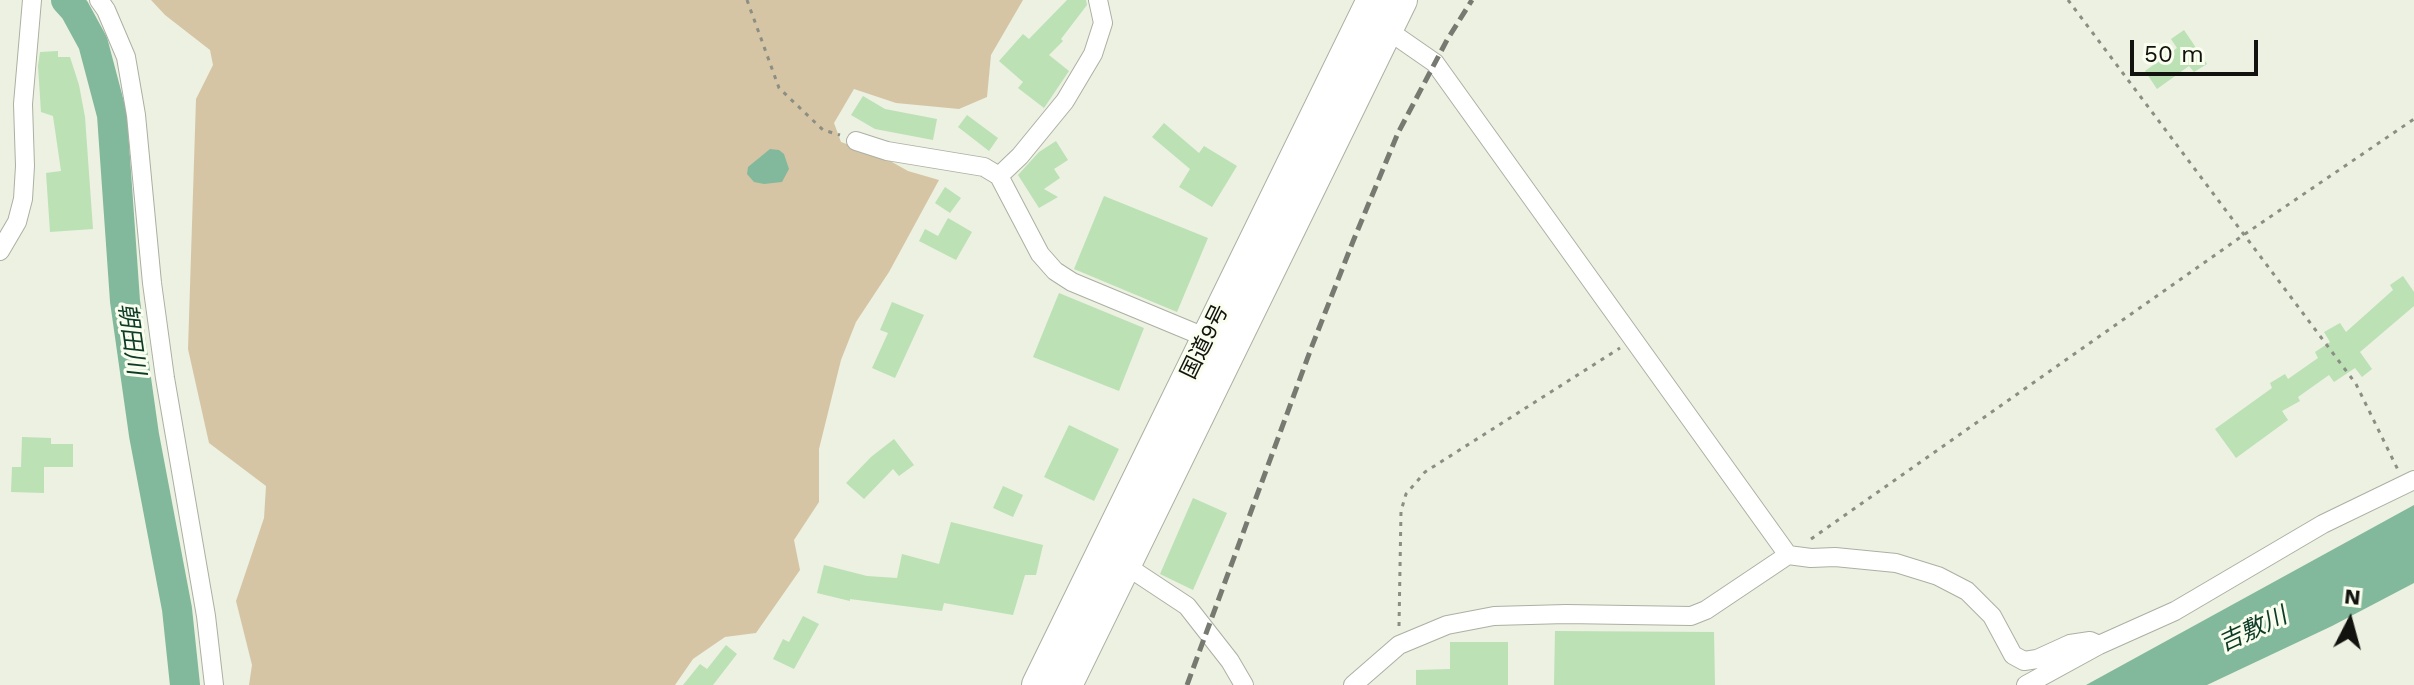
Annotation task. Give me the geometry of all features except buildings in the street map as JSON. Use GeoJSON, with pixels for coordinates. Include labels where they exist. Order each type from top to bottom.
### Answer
{"type":"FeatureCollection","features":[{"type":"Feature","properties":{"kind":"highway","name":"国道9号"},"geometry":{"type":"LineString","coordinates":[[1038,685],[1373,0]]}},
{"type":"Feature","properties":{"kind":"highway","name":"国道9号"},"geometry":{"type":"LineString","coordinates":[[1066,685],[1401,0]]}},
{"type":"Feature","properties":{"kind":"street"},"geometry":{"type":"LineString","coordinates":[[0,251],[17,222],[23,199],[23,104],[32,0]]}},
{"type":"Feature","properties":{"kind":"street"},"geometry":{"type":"LineString","coordinates":[[99,0],[126,57],[136,115],[152,283],[165,378],[206,616],[214,685]]}},
{"type":"Feature","properties":{"kind":"street"},"geometry":{"type":"LineString","coordinates":[[999,176],[1020,156],[1065,101],[1093,54],[1103,23],[1098,0]]}},
{"type":"Feature","properties":{"kind":"street"},"geometry":{"type":"LineString","coordinates":[[1386,29],[1435,63],[1788,555]]}},
{"type":"Feature","properties":{"kind":"street"},"geometry":{"type":"LineString","coordinates":[[856,141],[887,151],[984,167],[999,176],[1040,254],[1055,271],[1072,282],[1207,338]]}},
{"type":"Feature","properties":{"kind":"street"},"geometry":{"type":"LineString","coordinates":[[2026,685],[2099,645],[2175,611],[2323,524],[2410,482]]}},
{"type":"Feature","properties":{"kind":"street"},"geometry":{"type":"LineString","coordinates":[[1353,685],[1399,645],[1447,625],[1494,616],[1691,616],[1706,610],[1788,555],[1896,563],[1938,576],[1967,591],[1992,616],[2013,655],[2024,661],[2037,659],[2070,644],[2090,641],[2099,645]]}},
{"type":"Feature","properties":{"kind":"street"},"geometry":{"type":"LineString","coordinates":[[1125,565],[1187,606],[1230,661],[1244,685]]}},
{"type":"Feature","properties":{"kind":"path"},"geometry":{"type":"LineString","coordinates":[[747,0],[779,88],[823,130],[856,141]]}},
{"type":"Feature","properties":{"kind":"path"},"geometry":{"type":"LineString","coordinates":[[2068,0],[2356,384],[2410,482]]}},
{"type":"Feature","properties":{"kind":"path"},"geometry":{"type":"LineString","coordinates":[[1788,555],[2414,119]]}},
{"type":"Feature","properties":{"kind":"path"},"geometry":{"type":"LineString","coordinates":[[1399,645],[1401,511],[1406,494],[1425,472],[1633,340]]}},
{"type":"Feature","properties":{"kind":"shaded area"},"geometry":{"type":"Polygon","coordinates":[[[151,0],[1023,0],[991,55],[987,97],[959,109],[896,103],[854,89],[834,123],[841,142],[883,157],[908,171],[939,180],[889,272],[856,322],[841,360],[819,449],[819,502],[794,540],[800,570],[756,633],[725,637],[693,659],[675,685],[249,685],[252,665],[236,601],[264,518],[266,486],[209,443],[188,349],[196,99],[213,65],[210,50],[151,0]]]}},
{"type":"Feature","properties":{"kind":"water"},"geometry":{"type":"Polygon","coordinates":[[[770,149],[784,154],[789,169],[782,182],[754,182],[747,174],[748,167],[770,149]]]}},
{"type":"Feature","properties":{"kind":"water","name":"吉敷川"},"geometry":{"type":"Polygon","coordinates":[[[2414,505],[2414,583],[2207,685],[2086,685],[2414,505]]]}},
{"type":"Feature","properties":{"kind":"waterway","name":"朝田川"},"geometry":{"type":"LineString","coordinates":[[66,0],[93,43],[112,115],[125,301],[144,435],[177,609],[185,685]]}},
{"type":"Feature","properties":{"kind":"railway"},"geometry":{"type":"LineString","coordinates":[[1187,685],[1312,346],[1398,133],[1472,0]]}}]}
